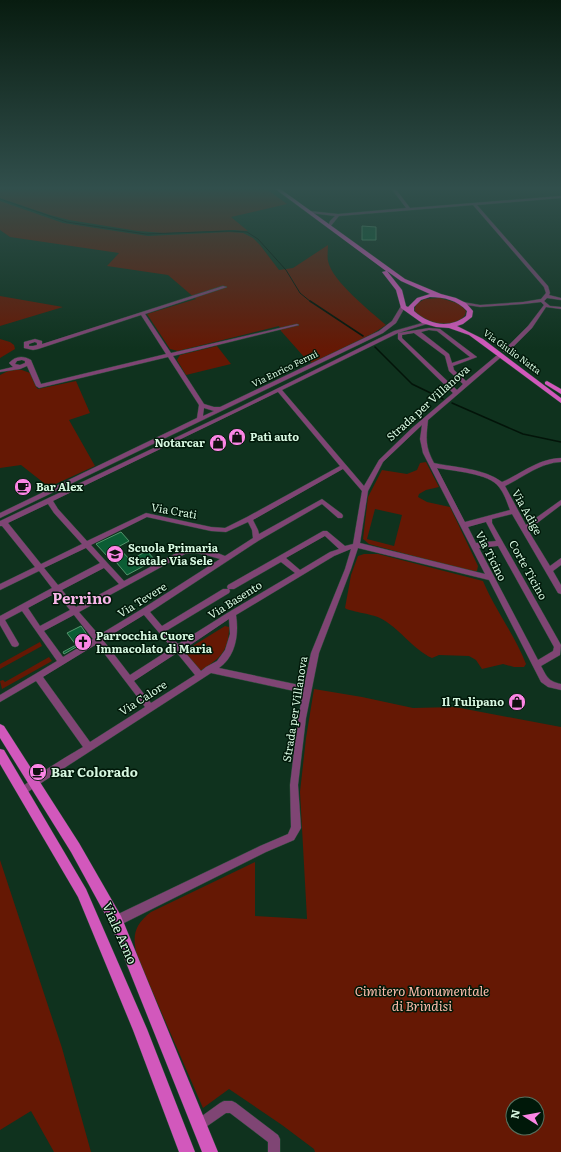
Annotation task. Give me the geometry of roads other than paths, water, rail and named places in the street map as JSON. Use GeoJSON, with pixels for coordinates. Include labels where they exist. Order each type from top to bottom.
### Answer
{"type":"FeatureCollection","features":[{"type":"Feature","properties":{"kind":"main road"},"geometry":{"type":"LineString","coordinates":[[343,242],[387,274],[399,290],[403,307],[420,320],[428,323]]}},
{"type":"Feature","properties":{"kind":"main road"},"geometry":{"type":"LineString","coordinates":[[352,242],[404,280],[441,296]]}},
{"type":"Feature","properties":{"kind":"main road"},"geometry":{"type":"LineString","coordinates":[[403,307],[424,297],[450,297],[463,303]]}},
{"type":"Feature","properties":{"kind":"main road"},"geometry":{"type":"LineString","coordinates":[[411,312],[413,303]]}},
{"type":"Feature","properties":{"kind":"main road","name":"Via Giulio Natta"},"geometry":{"type":"LineString","coordinates":[[463,303],[469,308],[472,329],[561,392]]}},
{"type":"Feature","properties":{"kind":"main road"},"geometry":{"type":"LineString","coordinates":[[449,326],[457,324],[469,316]]}},
{"type":"Feature","properties":{"kind":"main road","name":"Via Giulio Natta"},"geometry":{"type":"LineString","coordinates":[[428,323],[459,328],[481,340],[561,401]]}},
{"type":"Feature","properties":{"kind":"main road","name":"Viale Arno"},"geometry":{"type":"LineString","coordinates":[[0,729],[35,782],[98,885],[116,921],[210,1152]]}},
{"type":"Feature","properties":{"kind":"main road","name":"Viale Arno"},"geometry":{"type":"LineString","coordinates":[[0,754],[82,893],[140,1029],[187,1152]]}},
{"type":"Feature","properties":{"kind":"street"},"geometry":{"type":"LineString","coordinates":[[506,242],[546,288],[548,293],[544,298],[545,306],[530,327],[506,351]]}},
{"type":"Feature","properties":{"kind":"street"},"geometry":{"type":"LineString","coordinates":[[17,364],[28,348],[225,287]]}},
{"type":"Feature","properties":{"kind":"street"},"geometry":{"type":"LineString","coordinates":[[463,303],[488,306],[523,303],[544,298],[561,299]]}},
{"type":"Feature","properties":{"kind":"street"},"geometry":{"type":"LineString","coordinates":[[469,316],[488,306]]}},
{"type":"Feature","properties":{"kind":"street"},"geometry":{"type":"LineString","coordinates":[[545,306],[561,308]]}},
{"type":"Feature","properties":{"kind":"street","name":"Via Enrico Fermi"},"geometry":{"type":"LineString","coordinates":[[1,520],[200,419],[381,332],[394,322],[403,307]]}},
{"type":"Feature","properties":{"kind":"street"},"geometry":{"type":"LineString","coordinates":[[142,313],[202,405],[214,409],[221,409]]}},
{"type":"Feature","properties":{"kind":"street","name":"Via Enrico Fermi"},"geometry":{"type":"LineString","coordinates":[[1,520],[49,500],[279,390],[396,332],[428,323]]}},
{"type":"Feature","properties":{"kind":"street"},"geometry":{"type":"LineString","coordinates":[[28,348],[25,355],[39,386],[297,324]]}},
{"type":"Feature","properties":{"kind":"street"},"geometry":{"type":"LineString","coordinates":[[450,365],[474,357],[438,330],[429,329],[401,334],[399,336],[456,393]]}},
{"type":"Feature","properties":{"kind":"street"},"geometry":{"type":"LineString","coordinates":[[417,332],[447,355],[452,371],[466,384]]}},
{"type":"Feature","properties":{"kind":"street","name":"Strada per Villanova"},"geometry":{"type":"LineString","coordinates":[[116,921],[291,837],[296,828],[294,786],[307,690],[317,645],[348,569],[356,545],[366,491],[381,461],[414,428],[498,357]]}},
{"type":"Feature","properties":{"kind":"street"},"geometry":{"type":"LineString","coordinates":[[17,364],[27,364],[27,360]]}},
{"type":"Feature","properties":{"kind":"street"},"geometry":{"type":"LineString","coordinates":[[0,371],[27,360]]}},
{"type":"Feature","properties":{"kind":"street"},"geometry":{"type":"LineString","coordinates":[[17,364],[32,371]]}},
{"type":"Feature","properties":{"kind":"street","name":"Via Enrico Fermi"},"geometry":{"type":"LineString","coordinates":[[279,390],[366,491]]}},
{"type":"Feature","properties":{"kind":"street"},"geometry":{"type":"LineString","coordinates":[[200,419],[202,405]]}},
{"type":"Feature","properties":{"kind":"street","name":"Via Ticino"},"geometry":{"type":"LineString","coordinates":[[425,420],[423,439],[426,453],[432,465],[544,680],[551,685],[561,687]]}},
{"type":"Feature","properties":{"kind":"street"},"geometry":{"type":"LineString","coordinates":[[501,485],[510,482],[539,464],[550,460],[561,460]]}},
{"type":"Feature","properties":{"kind":"street","name":"Via Adige"},"geometry":{"type":"LineString","coordinates":[[432,465],[481,474],[492,478],[501,485],[514,511],[561,590]]}},
{"type":"Feature","properties":{"kind":"street","name":"Via Crati"},"geometry":{"type":"LineString","coordinates":[[0,587],[146,515],[212,529],[226,530],[249,520],[344,466]]}},
{"type":"Feature","properties":{"kind":"street"},"geometry":{"type":"LineString","coordinates":[[49,500],[56,510],[123,584]]}},
{"type":"Feature","properties":{"kind":"street","name":"Via Tevere"},"geometry":{"type":"LineString","coordinates":[[0,699],[145,611],[256,539],[322,500],[340,516]]}},
{"type":"Feature","properties":{"kind":"street"},"geometry":{"type":"LineString","coordinates":[[525,529],[561,502]]}},
{"type":"Feature","properties":{"kind":"street"},"geometry":{"type":"LineString","coordinates":[[463,525],[478,523],[494,515],[514,511]]}},
{"type":"Feature","properties":{"kind":"street","name":"Corte Ticino"},"geometry":{"type":"LineString","coordinates":[[489,518],[489,523],[558,647],[557,653],[536,665]]}},
{"type":"Feature","properties":{"kind":"street"},"geometry":{"type":"LineString","coordinates":[[1,520],[150,707]]}},
{"type":"Feature","properties":{"kind":"street"},"geometry":{"type":"LineString","coordinates":[[249,520],[255,530],[256,539]]}},
{"type":"Feature","properties":{"kind":"street"},"geometry":{"type":"LineString","coordinates":[[161,630],[325,533],[344,549]]}},
{"type":"Feature","properties":{"kind":"street"},"geometry":{"type":"LineString","coordinates":[[474,546],[500,542]]}},
{"type":"Feature","properties":{"kind":"street"},"geometry":{"type":"LineString","coordinates":[[356,545],[490,578]]}},
{"type":"Feature","properties":{"kind":"street","name":"Via Basento"},"geometry":{"type":"LineString","coordinates":[[130,680],[232,614],[332,554],[356,545]]}},
{"type":"Feature","properties":{"kind":"street"},"geometry":{"type":"LineString","coordinates":[[39,630],[184,552],[191,551],[214,554],[226,559]]}},
{"type":"Feature","properties":{"kind":"street"},"geometry":{"type":"LineString","coordinates":[[282,558],[299,574]]}},
{"type":"Feature","properties":{"kind":"street"},"geometry":{"type":"LineString","coordinates":[[549,570],[561,561]]}},
{"type":"Feature","properties":{"kind":"street"},"geometry":{"type":"LineString","coordinates":[[15,644],[0,619],[105,564]]}},
{"type":"Feature","properties":{"kind":"street"},"geometry":{"type":"LineString","coordinates":[[23,607],[62,662]]}},
{"type":"Feature","properties":{"kind":"street"},"geometry":{"type":"LineString","coordinates":[[145,611],[200,675]]}},
{"type":"Feature","properties":{"kind":"street","name":"Via Calore"},"geometry":{"type":"LineString","coordinates":[[22,792],[88,747],[220,663],[230,650],[234,639],[235,628],[232,614]]}},
{"type":"Feature","properties":{"kind":"street"},"geometry":{"type":"LineString","coordinates":[[209,669],[307,690]]}},
{"type":"Feature","properties":{"kind":"street"},"geometry":{"type":"LineString","coordinates":[[38,677],[88,747]]}},
{"type":"Feature","properties":{"kind":"street"},"geometry":{"type":"LineString","coordinates":[[199,1125],[224,1107],[232,1107],[274,1140],[274,1152]]}},
{"type":"Feature","properties":{"kind":"waterway"},"geometry":{"type":"LineString","coordinates":[[260,242],[286,270],[300,293],[311,302]]}},
{"type":"Feature","properties":{"kind":"waterway"},"geometry":{"type":"LineString","coordinates":[[310,301],[363,336]]}},
{"type":"Feature","properties":{"kind":"waterway"},"geometry":{"type":"LineString","coordinates":[[375,347],[412,384],[443,399]]}},
{"type":"Feature","properties":{"kind":"waterway"},"geometry":{"type":"LineString","coordinates":[[452,403],[523,434],[561,442]]}},
{"type":"Feature","properties":{"kind":"place","name":"Patì auto"},"geometry":{"type":"Point","coordinates":[237,437]}},
{"type":"Feature","properties":{"kind":"place","name":"Notarcar"},"geometry":{"type":"Point","coordinates":[218,443]}},
{"type":"Feature","properties":{"kind":"place","name":"Bar Alex"},"geometry":{"type":"Point","coordinates":[23,487]}},
{"type":"Feature","properties":{"kind":"place","name":"Scuola Primaria Statale Via Sele"},"geometry":{"type":"Point","coordinates":[115,554]}},
{"type":"Feature","properties":{"kind":"place","name":"Parrocchia Cuore Immacolato di Maria"},"geometry":{"type":"Point","coordinates":[83,642]}},
{"type":"Feature","properties":{"kind":"place","name":"Il Tulipano"},"geometry":{"type":"Point","coordinates":[517,702]}},
{"type":"Feature","properties":{"kind":"place","name":"Bar Colorado"},"geometry":{"type":"Point","coordinates":[38,772]}},
{"type":"Feature","properties":{"kind":"district","name":"Perrino"},"geometry":{"type":"Point","coordinates":[82,599]}},
{"type":"Feature","properties":{"kind":"park label","name":"Cimitero Monumentale di Brindisi"},"geometry":{"type":"Point","coordinates":[422,998]}}]}
